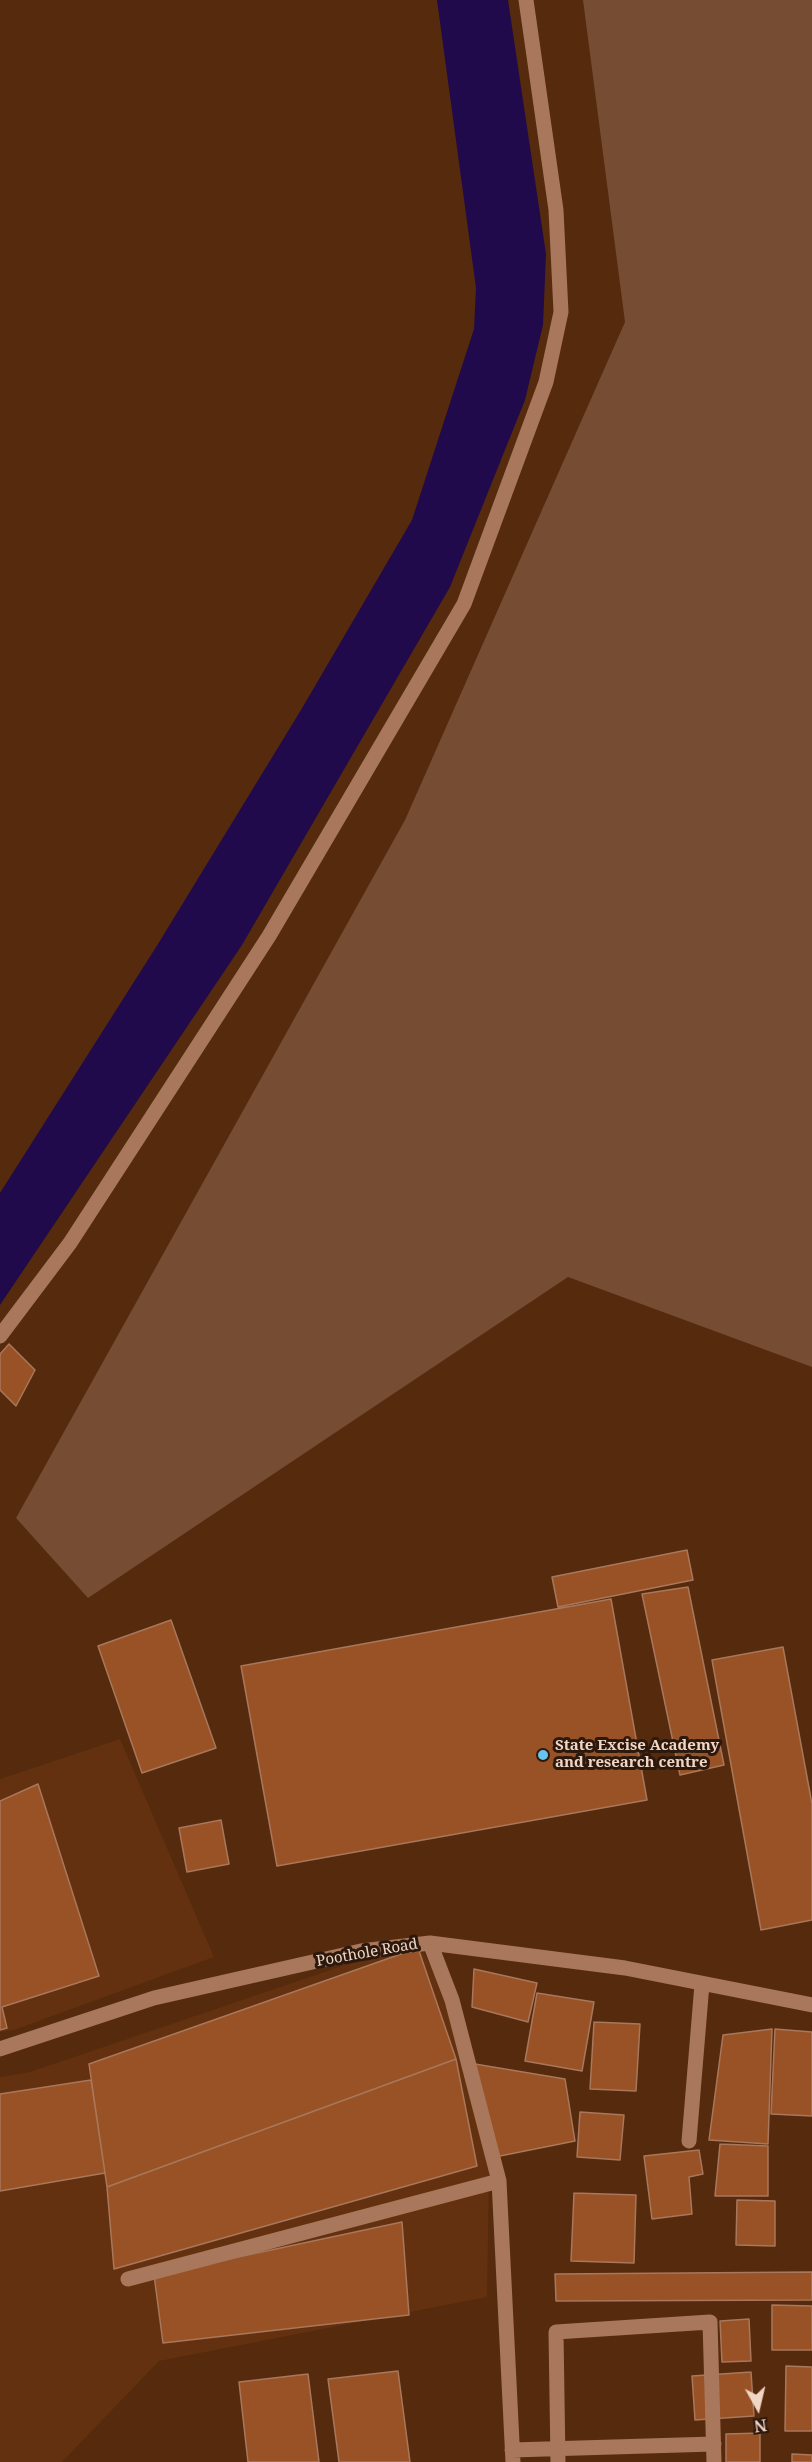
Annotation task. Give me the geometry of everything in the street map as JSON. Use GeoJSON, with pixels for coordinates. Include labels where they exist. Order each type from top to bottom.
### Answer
{"type":"FeatureCollection","features":[{"type":"Feature","properties":{"kind":"street"},"geometry":{"type":"LineString","coordinates":[[0,1336],[70,1243],[268,936],[464,603],[546,382],[561,312],[556,210],[526,0]]}},
{"type":"Feature","properties":{"kind":"street"},"geometry":{"type":"LineString","coordinates":[[430,1943],[452,2000],[499,2181],[513,2456],[714,2444]]}},
{"type":"Feature","properties":{"kind":"street","name":"Poothole Road"},"geometry":{"type":"LineString","coordinates":[[0,2049],[154,1998],[361,1951],[430,1943],[625,1968],[812,2005]]}},
{"type":"Feature","properties":{"kind":"street"},"geometry":{"type":"LineString","coordinates":[[689,2141],[702,1984]]}},
{"type":"Feature","properties":{"kind":"street"},"geometry":{"type":"LineString","coordinates":[[128,2279],[499,2181]]}},
{"type":"Feature","properties":{"kind":"street"},"geometry":{"type":"LineString","coordinates":[[558,2455],[556,2332],[710,2322],[714,2462]]}},
{"type":"Feature","properties":{"kind":"shaded area"},"geometry":{"type":"Polygon","coordinates":[[[437,0],[508,0],[546,254],[543,325],[525,400],[450,587],[242,945],[0,1305],[0,1193],[158,944],[301,710],[412,520],[474,329],[476,288],[437,0]]]}},
{"type":"Feature","properties":{"kind":"shaded area"},"geometry":{"type":"Polygon","coordinates":[[[583,0],[812,0],[812,1367],[568,1277],[88,1598],[16,1518],[405,820],[625,322],[583,0]]]}},
{"type":"Feature","properties":{"kind":"shaded area"},"geometry":{"type":"Polygon","coordinates":[[[120,1739],[214,1957],[14,2030],[0,2032],[0,1779],[120,1739]]]}},
{"type":"Feature","properties":{"kind":"shaded area"},"geometry":{"type":"Polygon","coordinates":[[[420,1947],[446,1992],[489,2172],[487,2297],[159,2361],[62,2462],[0,2462],[0,2077],[30,2072],[348,1964],[420,1947]]]}},
{"type":"Feature","properties":{"kind":"building"},"geometry":{"type":"Polygon","coordinates":[[[9,1344],[35,1370],[16,1406],[0,1390],[0,1354],[9,1344]]]}},
{"type":"Feature","properties":{"kind":"building"},"geometry":{"type":"Polygon","coordinates":[[[687,1550],[693,1580],[558,1607],[552,1577],[687,1550]]]}},
{"type":"Feature","properties":{"kind":"building"},"geometry":{"type":"Polygon","coordinates":[[[688,1587],[724,1765],[680,1775],[642,1594],[688,1587]]]}},
{"type":"Feature","properties":{"kind":"building"},"geometry":{"type":"Polygon","coordinates":[[[611,1599],[647,1800],[277,1866],[241,1666],[611,1599]]]}},
{"type":"Feature","properties":{"kind":"building"},"geometry":{"type":"Polygon","coordinates":[[[171,1620],[216,1748],[142,1773],[98,1646],[171,1620]]]}},
{"type":"Feature","properties":{"kind":"building"},"geometry":{"type":"Polygon","coordinates":[[[783,1647],[812,1804],[812,1920],[761,1930],[712,1660],[783,1647]]]}},
{"type":"Feature","properties":{"kind":"building"},"geometry":{"type":"Polygon","coordinates":[[[38,1784],[99,1976],[2,2007],[7,2028],[0,2030],[0,1801],[38,1784]]]}},
{"type":"Feature","properties":{"kind":"building"},"geometry":{"type":"Polygon","coordinates":[[[221,1820],[229,1864],[187,1872],[179,1828],[221,1820]]]}},
{"type":"Feature","properties":{"kind":"building"},"geometry":{"type":"Polygon","coordinates":[[[418,1948],[456,2059],[107,2187],[89,2064],[418,1948]]]}},
{"type":"Feature","properties":{"kind":"building"},"geometry":{"type":"Polygon","coordinates":[[[474,1969],[537,1983],[528,2022],[472,2007],[474,1969]]]}},
{"type":"Feature","properties":{"kind":"building"},"geometry":{"type":"Polygon","coordinates":[[[537,1993],[594,2002],[582,2071],[525,2061],[537,1993]]]}},
{"type":"Feature","properties":{"kind":"building"},"geometry":{"type":"Polygon","coordinates":[[[594,2022],[640,2024],[636,2091],[590,2089],[594,2022]]]}},
{"type":"Feature","properties":{"kind":"building"},"geometry":{"type":"Polygon","coordinates":[[[772,2029],[768,2144],[709,2140],[723,2035],[772,2029]]]}},
{"type":"Feature","properties":{"kind":"building"},"geometry":{"type":"Polygon","coordinates":[[[775,2029],[812,2032],[812,2116],[771,2114],[775,2029]]]}},
{"type":"Feature","properties":{"kind":"building"},"geometry":{"type":"Polygon","coordinates":[[[456,2059],[477,2166],[114,2269],[107,2187],[456,2059]]]}},
{"type":"Feature","properties":{"kind":"building"},"geometry":{"type":"Polygon","coordinates":[[[475,2064],[565,2079],[575,2141],[495,2157],[475,2064]]]}},
{"type":"Feature","properties":{"kind":"building"},"geometry":{"type":"Polygon","coordinates":[[[91,2080],[105,2173],[0,2191],[0,2094],[91,2080]]]}},
{"type":"Feature","properties":{"kind":"building"},"geometry":{"type":"Polygon","coordinates":[[[580,2112],[624,2115],[620,2160],[577,2157],[580,2112]]]}},
{"type":"Feature","properties":{"kind":"building"},"geometry":{"type":"Polygon","coordinates":[[[720,2144],[768,2146],[768,2196],[715,2196],[720,2144]]]}},
{"type":"Feature","properties":{"kind":"building"},"geometry":{"type":"Polygon","coordinates":[[[699,2150],[703,2174],[689,2177],[692,2214],[652,2219],[644,2156],[699,2150]]]}},
{"type":"Feature","properties":{"kind":"building"},"geometry":{"type":"Polygon","coordinates":[[[574,2193],[636,2195],[634,2263],[571,2261],[574,2193]]]}},
{"type":"Feature","properties":{"kind":"building"},"geometry":{"type":"Polygon","coordinates":[[[737,2200],[775,2201],[775,2246],[736,2245],[737,2200]]]}},
{"type":"Feature","properties":{"kind":"building"},"geometry":{"type":"Polygon","coordinates":[[[402,2222],[409,2315],[163,2343],[154,2275],[402,2222]]]}},
{"type":"Feature","properties":{"kind":"building"},"geometry":{"type":"Polygon","coordinates":[[[812,2272],[812,2300],[556,2301],[555,2274],[812,2272]]]}},
{"type":"Feature","properties":{"kind":"building"},"geometry":{"type":"Polygon","coordinates":[[[772,2305],[812,2306],[812,2350],[772,2350],[772,2305]]]}},
{"type":"Feature","properties":{"kind":"building"},"geometry":{"type":"Polygon","coordinates":[[[749,2319],[751,2361],[722,2362],[720,2321],[749,2319]]]}},
{"type":"Feature","properties":{"kind":"building"},"geometry":{"type":"Polygon","coordinates":[[[786,2366],[812,2367],[812,2431],[785,2431],[786,2366]]]}},
{"type":"Feature","properties":{"kind":"building"},"geometry":{"type":"Polygon","coordinates":[[[398,2371],[410,2462],[339,2462],[328,2379],[398,2371]]]}},
{"type":"Feature","properties":{"kind":"building"},"geometry":{"type":"Polygon","coordinates":[[[751,2372],[754,2416],[695,2420],[692,2376],[751,2372]]]}},
{"type":"Feature","properties":{"kind":"building"},"geometry":{"type":"Polygon","coordinates":[[[308,2374],[319,2462],[248,2462],[239,2382],[308,2374]]]}},
{"type":"Feature","properties":{"kind":"building"},"geometry":{"type":"Polygon","coordinates":[[[760,2433],[760,2462],[726,2462],[726,2434],[760,2433]]]}},
{"type":"Feature","properties":{"kind":"building"},"geometry":{"type":"Polygon","coordinates":[[[792,2454],[812,2455],[812,2462],[792,2462],[792,2454]]]}},
{"type":"Feature","properties":{"kind":"place","name":"State Excise Academy and research centre"},"geometry":{"type":"Point","coordinates":[543,1755]}}]}
